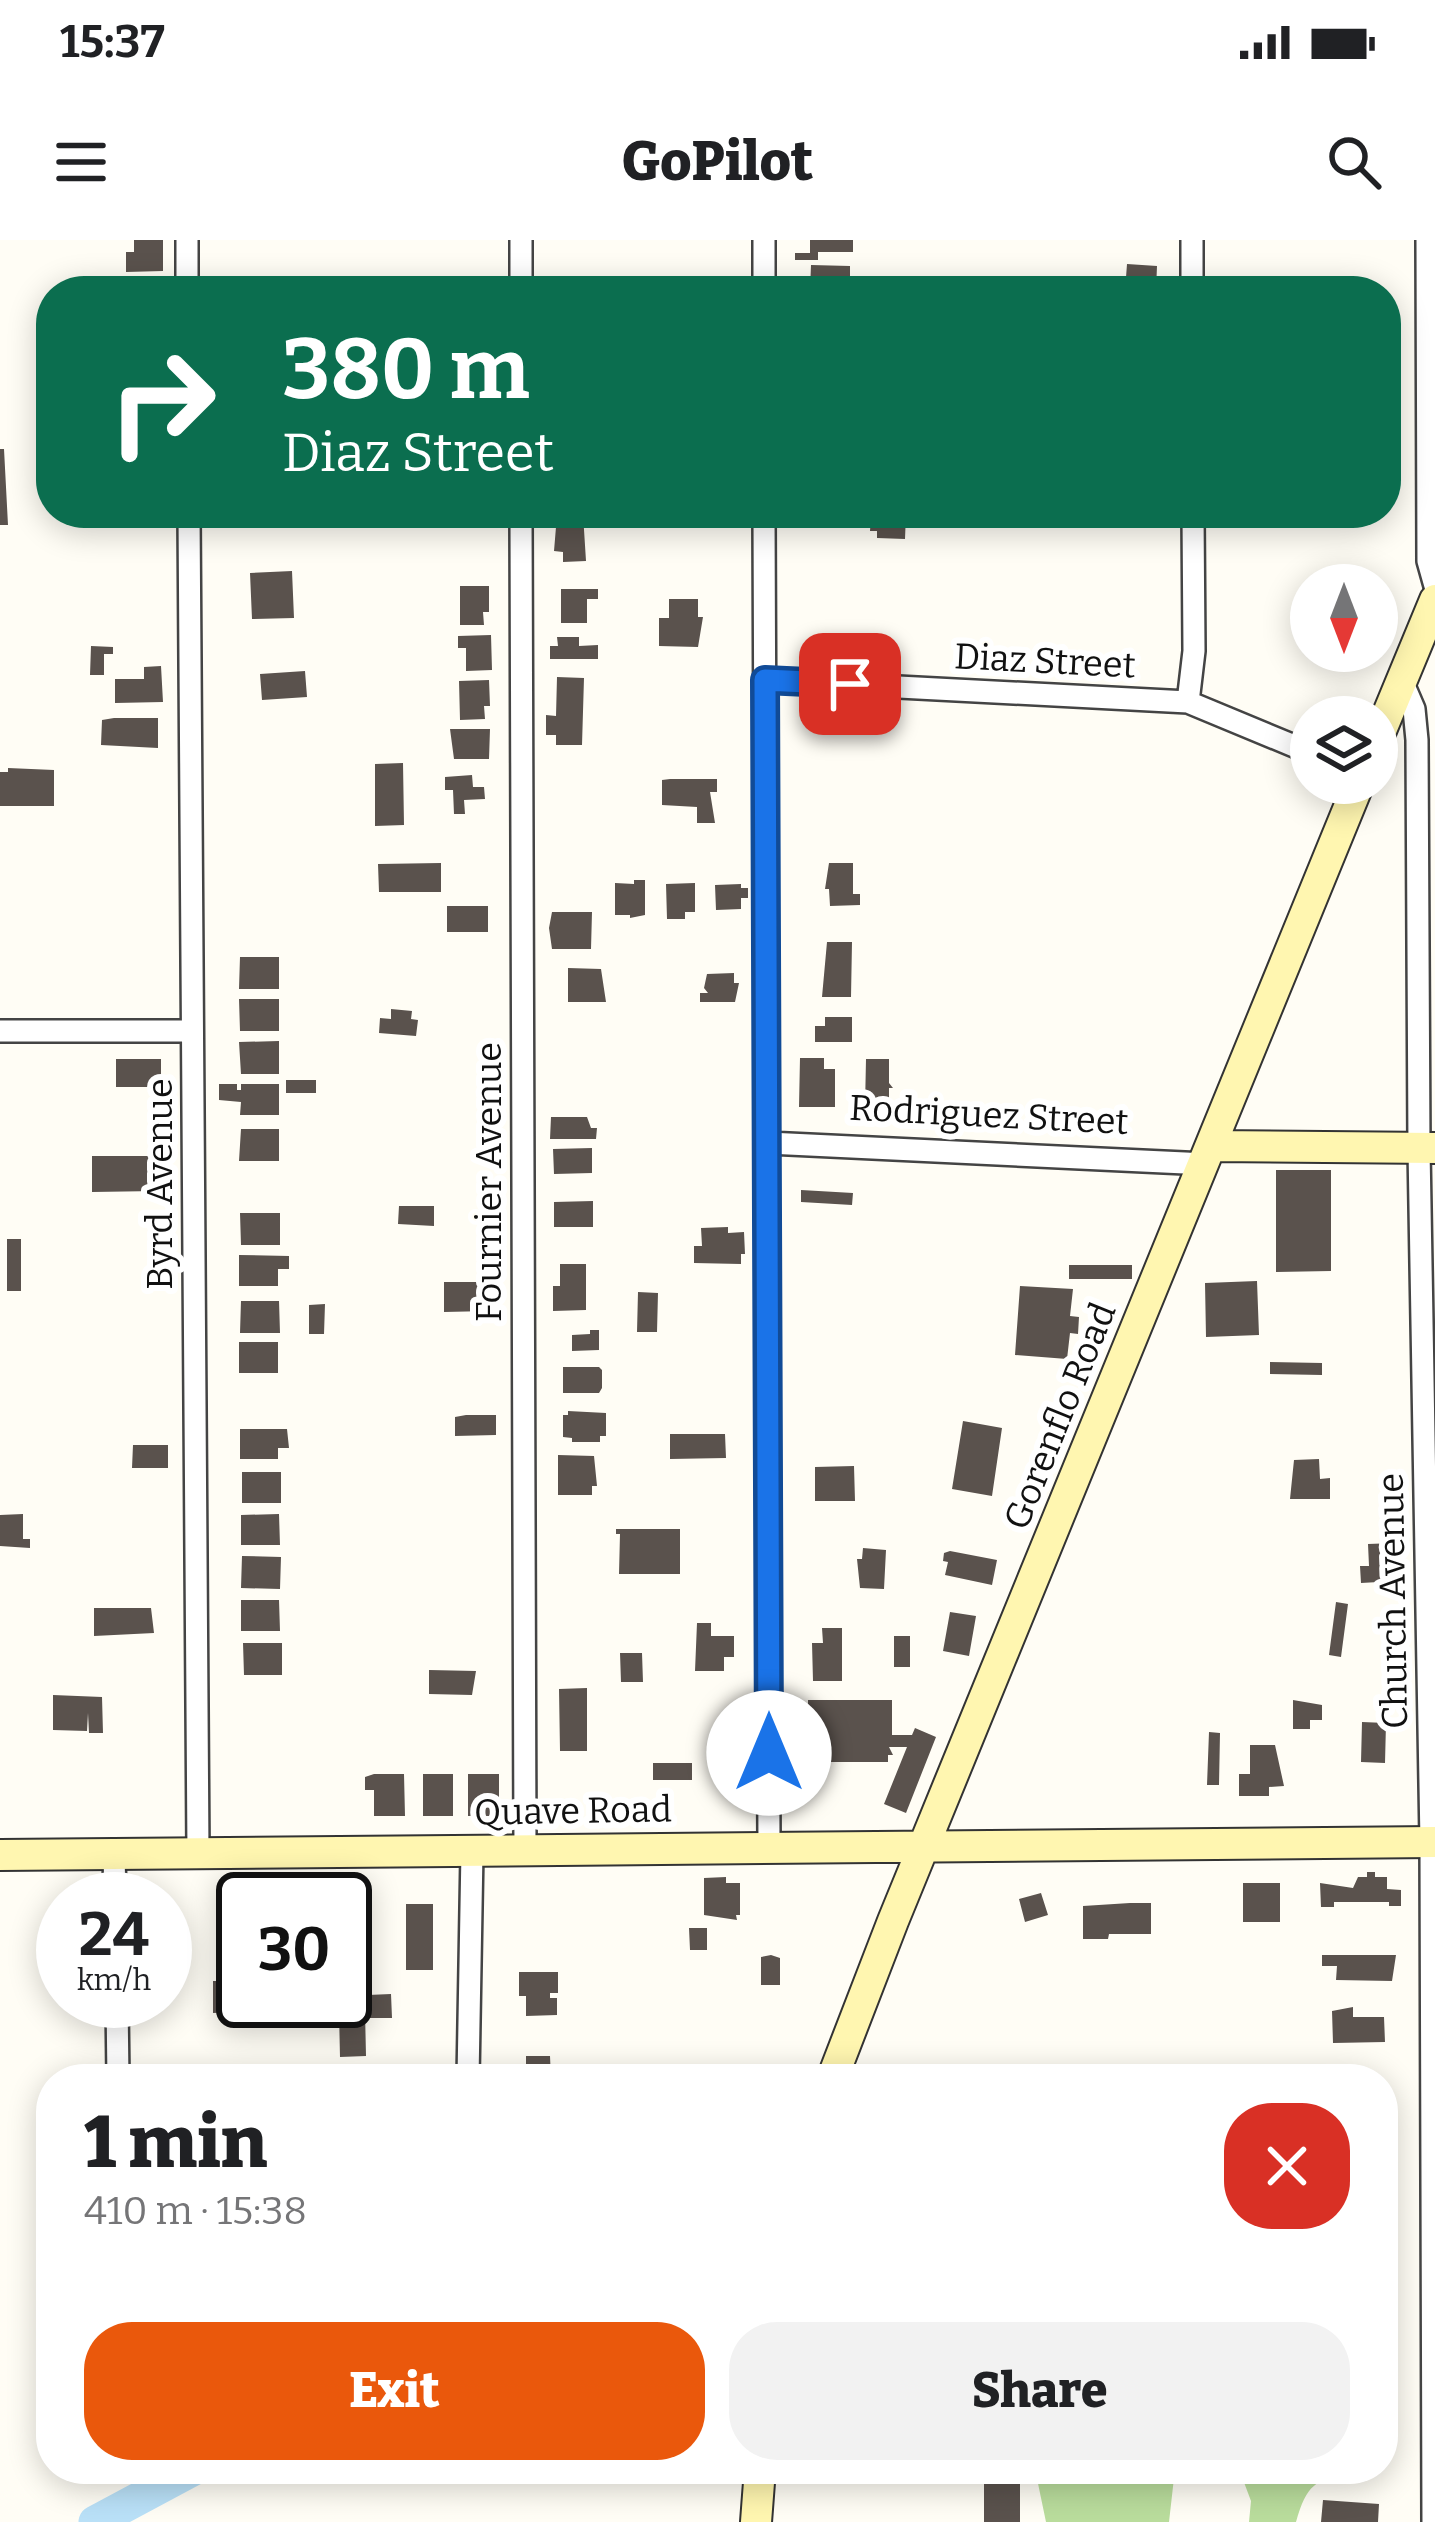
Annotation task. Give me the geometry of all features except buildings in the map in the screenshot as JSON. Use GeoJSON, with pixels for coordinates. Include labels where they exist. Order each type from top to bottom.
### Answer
{"type":"FeatureCollection","features":[{"type":"Feature","properties":{"kind":"street"},"geometry":{"type":"LineString","coordinates":[[187,240],[187,276]]}},
{"type":"Feature","properties":{"kind":"street"},"geometry":{"type":"LineString","coordinates":[[520,240],[520,276]]}},
{"type":"Feature","properties":{"kind":"street"},"geometry":{"type":"LineString","coordinates":[[764,240],[764,276]]}},
{"type":"Feature","properties":{"kind":"street"},"geometry":{"type":"LineString","coordinates":[[1192,240],[1192,276]]}},
{"type":"Feature","properties":{"kind":"street"},"geometry":{"type":"LineString","coordinates":[[1427,240],[1427,561],[1435,586]]}},
{"type":"Feature","properties":{"kind":"street","name":"Byrd Avenue"},"geometry":{"type":"LineString","coordinates":[[189,528],[198,1854]]}},
{"type":"Feature","properties":{"kind":"street","name":"Fournier Avenue"},"geometry":{"type":"LineString","coordinates":[[521,528],[525,1852]]}},
{"type":"Feature","properties":{"kind":"street"},"geometry":{"type":"LineString","coordinates":[[764,528],[769,1847]]}},
{"type":"Feature","properties":{"kind":"street"},"geometry":{"type":"LineString","coordinates":[[1188,702],[1194,651],[1193,528]]}},
{"type":"Feature","properties":{"kind":"street"},"geometry":{"type":"LineString","coordinates":[[1396,696],[1435,600]]}},
{"type":"Feature","properties":{"kind":"street","name":"Diaz Street"},"geometry":{"type":"LineString","coordinates":[[765,680],[1188,702],[1290,744]]}},
{"type":"Feature","properties":{"kind":"street","name":"Church Avenue"},"geometry":{"type":"LineString","coordinates":[[1402,681],[1414,709],[1417,740],[1427,1148],[1433,2522]]}},
{"type":"Feature","properties":{"kind":"street","name":"Gorenflo Road"},"geometry":{"type":"LineString","coordinates":[[838,2064],[1351,804]]}},
{"type":"Feature","properties":{"kind":"street"},"geometry":{"type":"LineString","coordinates":[[0,1031],[192,1030]]}},
{"type":"Feature","properties":{"kind":"street","name":"Rodriguez Street"},"geometry":{"type":"LineString","coordinates":[[768,1143],[1209,1155],[1427,1148]]}},
{"type":"Feature","properties":{"kind":"street","name":"Quave Road"},"geometry":{"type":"LineString","coordinates":[[0,1856],[1433,1842]]}},
{"type":"Feature","properties":{"kind":"street"},"geometry":{"type":"LineString","coordinates":[[468,2064],[472,1851]]}},
{"type":"Feature","properties":{"kind":"street"},"geometry":{"type":"LineString","coordinates":[[115,1854],[115,1872]]}},
{"type":"Feature","properties":{"kind":"street"},"geometry":{"type":"LineString","coordinates":[[118,2028],[118,2064]]}},
{"type":"Feature","properties":{"kind":"street"},"geometry":{"type":"LineString","coordinates":[[756,2522],[759,2484]]}},
{"type":"Feature","properties":{"kind":"green space"},"geometry":{"type":"Polygon","coordinates":[[[1038,2484],[1173,2484],[1169,2522],[1046,2522],[1038,2484]]]}},
{"type":"Feature","properties":{"kind":"green space"},"geometry":{"type":"Polygon","coordinates":[[[1245,2484],[1317,2484],[1304,2500],[1296,2522],[1249,2522],[1251,2501],[1245,2484]]]}},
{"type":"Feature","properties":{"kind":"waterway"},"geometry":{"type":"LineString","coordinates":[[95,2522],[166,2484]]}},
{"type":"Feature","properties":{"kind":"route"},"geometry":{"type":"LineString","coordinates":[[769,1753],[765,680],[850,684]]}}]}
